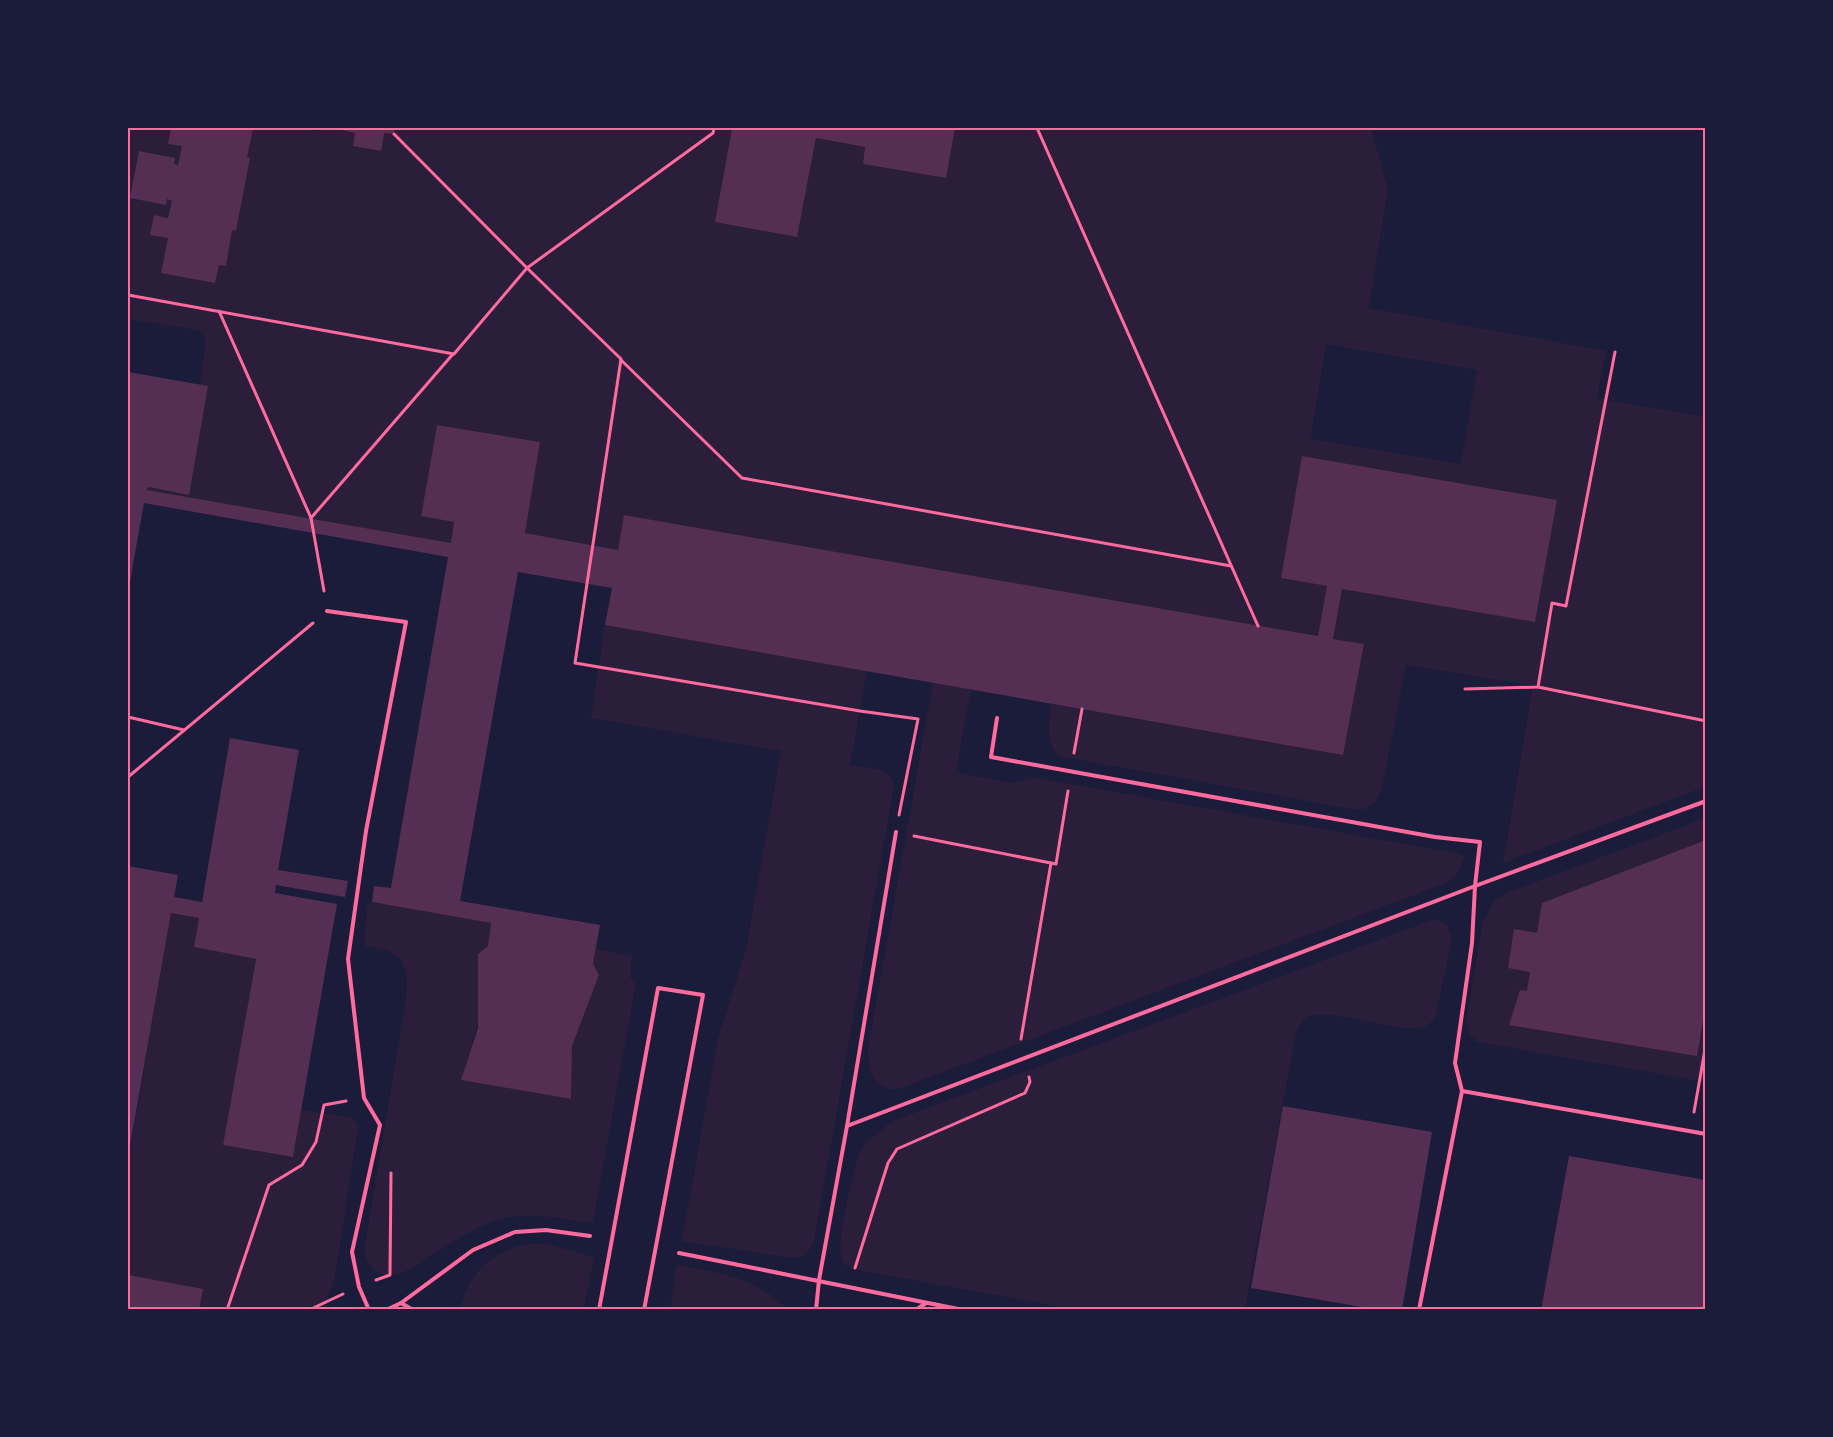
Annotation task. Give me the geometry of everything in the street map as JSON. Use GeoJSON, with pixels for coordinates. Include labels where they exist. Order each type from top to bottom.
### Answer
{"type":"FeatureCollection","features":[{"type":"Feature","properties":{"kind":"lane"},"geometry":{"type":"LineString","coordinates":[[328,610],[406,622],[366,831],[348,960],[364,1098],[380,1125],[352,1252],[359,1286],[369,1310]]}},
{"type":"Feature","properties":{"kind":"lane"},"geometry":{"type":"LineString","coordinates":[[997,718],[991,757],[1426,835],[1480,842],[1475,886],[1472,943],[1455,1063],[1462,1092],[1419,1310]]}},
{"type":"Feature","properties":{"kind":"lane"},"geometry":{"type":"LineString","coordinates":[[848,1126],[1475,886],[1706,801]]}},
{"type":"Feature","properties":{"kind":"lane"},"geometry":{"type":"LineString","coordinates":[[816,1310],[819,1280],[848,1126],[896,832]]}},
{"type":"Feature","properties":{"kind":"lane"},"geometry":{"type":"LineString","coordinates":[[599,1310],[658,988],[703,995],[644,1310]]}},
{"type":"Feature","properties":{"kind":"lane"},"geometry":{"type":"LineString","coordinates":[[1462,1092],[1706,1134]]}},
{"type":"Feature","properties":{"kind":"lane"},"geometry":{"type":"LineString","coordinates":[[386,1310],[401,1303],[473,1250],[515,1232],[546,1230],[590,1236]]}},
{"type":"Feature","properties":{"kind":"lane"},"geometry":{"type":"LineString","coordinates":[[679,1253],[963,1310]]}},
{"type":"Feature","properties":{"kind":"lane"},"geometry":{"type":"LineString","coordinates":[[401,1303],[414,1310]]}},
{"type":"Feature","properties":{"kind":"lane"},"geometry":{"type":"LineString","coordinates":[[916,1310],[926,1303]]}},
{"type":"Feature","properties":{"kind":"path"},"geometry":{"type":"LineString","coordinates":[[311,518],[527,268],[713,133],[714,128]]}},
{"type":"Feature","properties":{"kind":"path"},"geometry":{"type":"LineString","coordinates":[[1037,128],[1258,626]]}},
{"type":"Feature","properties":{"kind":"path"},"geometry":{"type":"LineString","coordinates":[[394,134],[527,268],[742,478],[1232,566]]}},
{"type":"Feature","properties":{"kind":"path"},"geometry":{"type":"LineString","coordinates":[[128,295],[454,354]]}},
{"type":"Feature","properties":{"kind":"path"},"geometry":{"type":"LineString","coordinates":[[128,778],[328,610],[311,518],[219,311]]}},
{"type":"Feature","properties":{"kind":"path"},"geometry":{"type":"LineString","coordinates":[[1538,687],[1552,603],[1566,606],[1615,352]]}},
{"type":"Feature","properties":{"kind":"path"},"geometry":{"type":"LineString","coordinates":[[621,359],[575,663],[918,719],[896,832],[1056,864],[1068,788]]}},
{"type":"Feature","properties":{"kind":"path"},"geometry":{"type":"LineString","coordinates":[[1464,689],[1538,687],[1706,721]]}},
{"type":"Feature","properties":{"kind":"path"},"geometry":{"type":"LineString","coordinates":[[1073,762],[1082,709]]}},
{"type":"Feature","properties":{"kind":"path"},"geometry":{"type":"LineString","coordinates":[[128,717],[185,730]]}},
{"type":"Feature","properties":{"kind":"path"},"geometry":{"type":"LineString","coordinates":[[1690,1131],[1706,1044]]}},
{"type":"Feature","properties":{"kind":"path"},"geometry":{"type":"LineString","coordinates":[[227,1310],[269,1185],[302,1166],[316,1142],[324,1105],[364,1098]]}},
{"type":"Feature","properties":{"kind":"shaded area"},"geometry":{"type":"Polygon","coordinates":[[[128,128],[171,128],[168,144],[182,146],[178,165],[174,164],[130,198],[166,205],[167,199],[172,201],[168,218],[154,215],[151,235],[168,238],[161,272],[215,283],[219,265],[226,266],[232,230],[236,231],[250,159],[247,158],[253,128],[298,128],[319,132],[320,128],[355,133],[354,146],[380,151],[384,133],[394,134],[395,128],[732,128],[715,222],[797,237],[816,138],[865,147],[863,164],[945,178],[955,128],[1371,128],[1388,189],[1369,308],[1606,351],[1597,398],[1705,417],[1705,787],[1503,863],[1533,686],[1406,665],[1383,783],[1376,800],[1365,809],[1352,809],[1058,756],[1051,743],[1049,725],[1051,704],[1343,755],[1364,644],[1333,639],[1342,589],[1535,622],[1557,500],[1302,456],[1281,578],[1327,586],[1318,636],[624,515],[618,550],[525,533],[540,442],[437,425],[421,515],[454,522],[451,543],[147,490],[148,487],[188,495],[208,386],[200,385],[206,339],[203,333],[197,330],[128,319],[128,128]],[[1326,344],[1310,439],[1461,464],[1477,370],[1326,344]]]}},
{"type":"Feature","properties":{"kind":"shaded area"},"geometry":{"type":"Polygon","coordinates":[[[605,625],[867,671],[850,765],[874,768],[885,772],[893,782],[892,797],[814,1241],[806,1254],[799,1257],[791,1258],[682,1241],[718,1038],[746,950],[781,751],[591,718],[605,625]]]}},
{"type":"Feature","properties":{"kind":"shaded area"},"geometry":{"type":"Polygon","coordinates":[[[933,683],[971,689],[956,772],[1010,783],[1028,779],[1043,779],[1455,853],[1465,857],[1455,877],[1441,885],[898,1089],[882,1087],[873,1078],[869,1065],[868,1049],[933,683]]]}},
{"type":"Feature","properties":{"kind":"shaded area"},"geometry":{"type":"Polygon","coordinates":[[[1705,818],[1705,1082],[1477,1042],[1469,1034],[1466,1020],[1483,921],[1495,900],[1509,892],[1705,818]]]}},
{"type":"Feature","properties":{"kind":"shaded area"},"geometry":{"type":"Polygon","coordinates":[[[372,902],[491,923],[488,946],[478,954],[478,1025],[461,1080],[571,1099],[572,1046],[599,975],[593,964],[596,949],[632,956],[630,977],[636,982],[593,1223],[560,1218],[515,1216],[505,1218],[468,1233],[413,1267],[398,1274],[381,1274],[370,1265],[364,1250],[405,1007],[407,981],[403,963],[398,957],[379,948],[364,946],[367,906],[372,902]]]}},
{"type":"Feature","properties":{"kind":"shaded area"},"geometry":{"type":"Polygon","coordinates":[[[171,913],[199,918],[194,947],[256,959],[223,1145],[293,1157],[301,1110],[349,1117],[356,1121],[358,1128],[335,1276],[325,1309],[128,1310],[128,1163],[171,913]]]}},
{"type":"Feature","properties":{"kind":"shaded area"},"geometry":{"type":"Polygon","coordinates":[[[1435,919],[1447,924],[1452,939],[1436,1015],[1430,1023],[1419,1028],[1404,1028],[1332,1015],[1317,1015],[1306,1018],[1299,1027],[1295,1038],[1245,1309],[1073,1309],[857,1270],[843,1262],[840,1248],[841,1234],[851,1183],[859,1155],[870,1139],[895,1120],[1435,919]]]}},
{"type":"Feature","properties":{"kind":"shaded area"},"geometry":{"type":"Polygon","coordinates":[[[547,1244],[594,1257],[584,1309],[461,1309],[468,1286],[491,1260],[512,1248],[523,1245],[547,1244]]]}},
{"type":"Feature","properties":{"kind":"shaded area"},"geometry":{"type":"Polygon","coordinates":[[[677,1265],[722,1274],[750,1283],[775,1298],[788,1309],[670,1309],[677,1265]]]}},
{"type":"Feature","properties":{"kind":"building"},"geometry":{"type":"Polygon","coordinates":[[[171,128],[253,128],[247,158],[250,158],[236,231],[232,230],[226,266],[219,265],[215,283],[161,273],[168,238],[150,235],[154,215],[168,218],[172,201],[167,199],[166,205],[130,198],[139,151],[175,158],[174,164],[178,165],[182,146],[168,144],[171,128]]]}},
{"type":"Feature","properties":{"kind":"building"},"geometry":{"type":"Polygon","coordinates":[[[332,128],[395,128],[394,134],[384,133],[381,151],[353,146],[355,133],[332,128]]]}},
{"type":"Feature","properties":{"kind":"building"},"geometry":{"type":"Polygon","coordinates":[[[732,128],[955,128],[946,178],[863,164],[865,147],[816,138],[797,237],[715,222],[732,128]]]}},
{"type":"Feature","properties":{"kind":"building"},"geometry":{"type":"Polygon","coordinates":[[[128,372],[208,386],[189,495],[148,487],[147,490],[451,543],[454,522],[421,516],[437,425],[540,442],[525,533],[618,550],[624,515],[1318,636],[1327,586],[1281,578],[1302,456],[1557,500],[1535,622],[1342,589],[1333,639],[1364,644],[1343,755],[605,625],[612,588],[518,572],[460,901],[600,925],[593,964],[599,975],[572,1046],[571,1099],[461,1080],[478,1028],[478,954],[488,946],[491,923],[372,902],[374,886],[391,888],[448,557],[144,503],[128,593],[128,372]]]}},
{"type":"Feature","properties":{"kind":"building"},"geometry":{"type":"Polygon","coordinates":[[[230,738],[299,750],[278,870],[348,881],[345,897],[276,885],[275,893],[337,904],[293,1157],[223,1145],[256,959],[194,947],[199,918],[171,913],[128,1157],[128,866],[178,875],[174,897],[202,902],[230,738]]]}},
{"type":"Feature","properties":{"kind":"building"},"geometry":{"type":"Polygon","coordinates":[[[1706,840],[1706,1003],[1697,1056],[1509,1025],[1520,990],[1527,991],[1530,972],[1508,968],[1514,929],[1537,933],[1542,903],[1706,840]]]}},
{"type":"Feature","properties":{"kind":"building"},"geometry":{"type":"Polygon","coordinates":[[[1283,1106],[1432,1132],[1402,1310],[1379,1310],[1251,1288],[1283,1106]]]}},
{"type":"Feature","properties":{"kind":"building"},"geometry":{"type":"Polygon","coordinates":[[[1569,1156],[1706,1180],[1706,1310],[1541,1310],[1569,1156]]]}},
{"type":"Feature","properties":{"kind":"building"},"geometry":{"type":"Polygon","coordinates":[[[128,1275],[203,1289],[199,1310],[128,1310],[128,1275]]]}}]}
